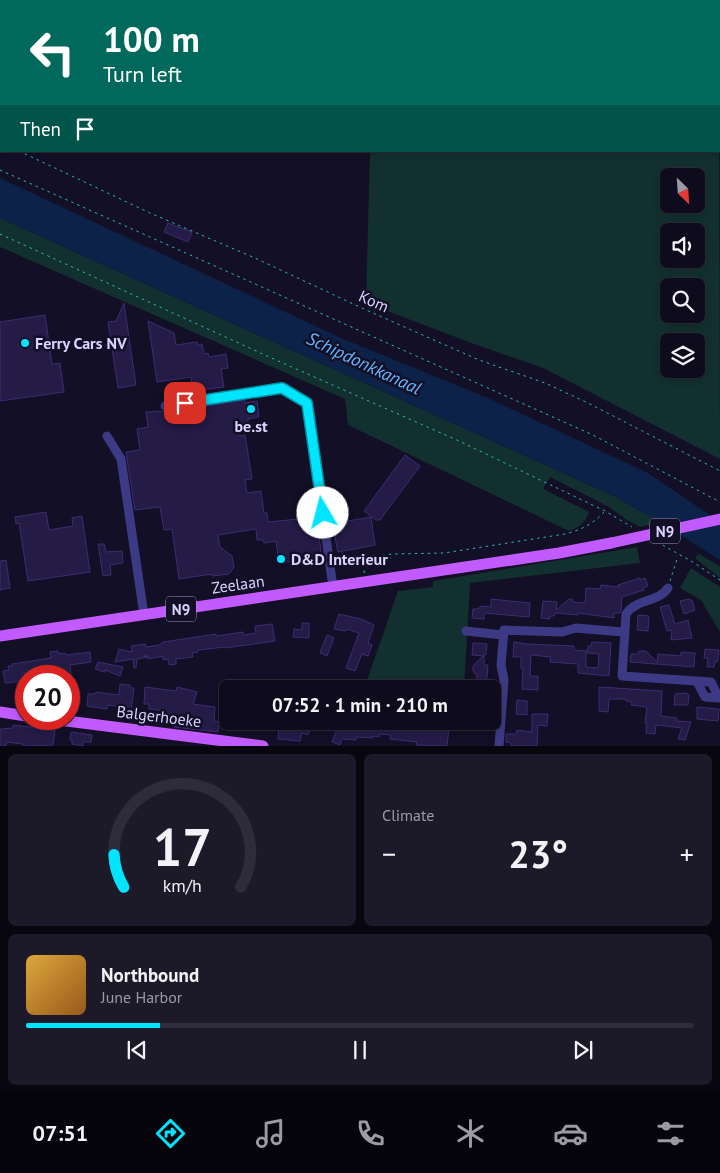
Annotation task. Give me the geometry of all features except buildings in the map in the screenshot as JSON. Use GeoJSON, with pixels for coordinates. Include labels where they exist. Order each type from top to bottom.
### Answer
{"type":"FeatureCollection","features":[{"type":"Feature","properties":{"kind":"main road","name":"N9"},"geometry":{"type":"LineString","coordinates":[[363,582],[559,553],[720,520]]}},
{"type":"Feature","properties":{"kind":"main road","name":"Zeelaan"},"geometry":{"type":"LineString","coordinates":[[0,636],[363,582]]}},
{"type":"Feature","properties":{"kind":"main road"},"geometry":{"type":"LineString","coordinates":[[0,712],[15,714]]}},
{"type":"Feature","properties":{"kind":"main road","name":"Balgerhoeke"},"geometry":{"type":"LineString","coordinates":[[80,723],[263,746]]}},
{"type":"Feature","properties":{"kind":"street"},"geometry":{"type":"LineString","coordinates":[[165,406],[282,388],[307,403],[333,587]]}},
{"type":"Feature","properties":{"kind":"street"},"geometry":{"type":"LineString","coordinates":[[107,436],[120,458],[144,614]]}},
{"type":"Feature","properties":{"kind":"street"},"geometry":{"type":"LineString","coordinates":[[668,588],[664,594],[631,606],[626,614],[622,676],[697,682]]}},
{"type":"Feature","properties":{"kind":"street"},"geometry":{"type":"LineString","coordinates":[[466,632],[562,632],[576,628],[624,632]]}},
{"type":"Feature","properties":{"kind":"street"},"geometry":{"type":"LineString","coordinates":[[499,746],[504,680],[501,665],[503,633]]}},
{"type":"Feature","properties":{"kind":"path","name":"Kom"},"geometry":{"type":"LineString","coordinates":[[21,152],[165,220],[255,258],[479,360],[545,383],[720,471]]}},
{"type":"Feature","properties":{"kind":"path"},"geometry":{"type":"LineString","coordinates":[[0,170],[593,435],[720,502]]}},
{"type":"Feature","properties":{"kind":"path"},"geometry":{"type":"LineString","coordinates":[[0,234],[240,344],[459,441],[605,511],[637,531]]}},
{"type":"Feature","properties":{"kind":"path"},"geometry":{"type":"LineString","coordinates":[[363,582],[366,557],[393,554],[444,553],[565,534],[577,531],[594,522],[605,511]]}},
{"type":"Feature","properties":{"kind":"path"},"geometry":{"type":"LineString","coordinates":[[654,541],[691,561],[720,580]]}},
{"type":"Feature","properties":{"kind":"path"},"geometry":{"type":"LineString","coordinates":[[668,588],[678,555]]}},
{"type":"Feature","properties":{"kind":"green space"},"geometry":{"type":"Polygon","coordinates":[[[370,152],[719,152],[720,459],[543,368],[366,303],[370,152]]]}},
{"type":"Feature","properties":{"kind":"green space"},"geometry":{"type":"Polygon","coordinates":[[[0,218],[616,497],[660,522],[641,527],[609,507],[550,477],[543,489],[589,512],[582,524],[569,531],[348,425],[345,399],[0,247],[0,218]]]}},
{"type":"Feature","properties":{"kind":"green space"},"geometry":{"type":"Polygon","coordinates":[[[637,547],[640,563],[470,583],[465,680],[367,680],[398,591],[433,587],[433,581],[637,547]]]}},
{"type":"Feature","properties":{"kind":"green space"},"geometry":{"type":"Polygon","coordinates":[[[699,554],[720,566],[720,578],[696,559],[696,556],[699,554]]]}},
{"type":"Feature","properties":{"kind":"green space"},"geometry":{"type":"Polygon","coordinates":[[[691,568],[720,587],[720,632],[701,600],[680,588],[691,568]]]}},
{"type":"Feature","properties":{"kind":"water","name":"Schipdonkkanaal"},"geometry":{"type":"Polygon","coordinates":[[[0,178],[341,338],[488,398],[648,473],[720,522],[720,560],[616,497],[0,218],[0,178]]]}},
{"type":"Feature","properties":{"kind":"place","name":"Ferry Cars NV"},"geometry":{"type":"Point","coordinates":[25,343]}},
{"type":"Feature","properties":{"kind":"place","name":"be.st"},"geometry":{"type":"Point","coordinates":[251,409]}},
{"type":"Feature","properties":{"kind":"place","name":"D&D Interieur"},"geometry":{"type":"Point","coordinates":[281,559]}},
{"type":"Feature","properties":{"kind":"route"},"geometry":{"type":"LineString","coordinates":[[185,403],[282,388],[307,403],[323,513]]}}]}
